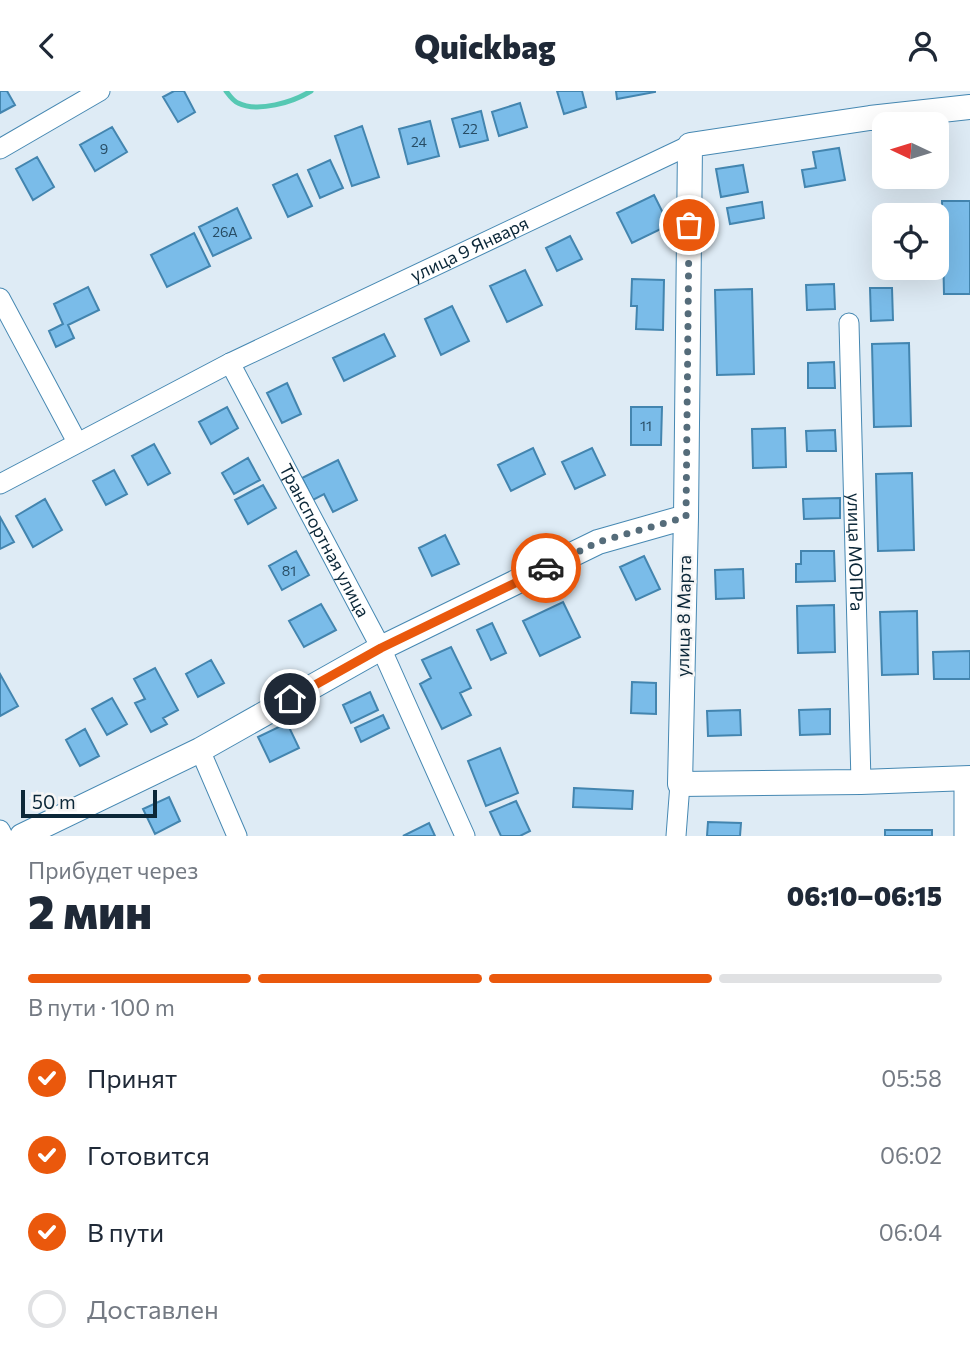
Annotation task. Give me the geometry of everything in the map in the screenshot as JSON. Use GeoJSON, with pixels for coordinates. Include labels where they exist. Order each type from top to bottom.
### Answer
{"type":"FeatureCollection","features":[{"type":"Feature","properties":{"kind":"street"},"geometry":{"type":"LineString","coordinates":[[0,149],[100,91]]}},
{"type":"Feature","properties":{"kind":"street","name":"улица 9 Января"},"geometry":{"type":"LineString","coordinates":[[0,484],[230,363],[690,145],[870,118],[970,107]]}},
{"type":"Feature","properties":{"kind":"street","name":"улица 8 Марта"},"geometry":{"type":"LineString","coordinates":[[676,836],[680,784],[686,517],[690,145]]}},
{"type":"Feature","properties":{"kind":"street"},"geometry":{"type":"LineString","coordinates":[[0,298],[77,442]]}},
{"type":"Feature","properties":{"kind":"street","name":"улица МОПРа"},"geometry":{"type":"LineString","coordinates":[[849,323],[861,782]]}},
{"type":"Feature","properties":{"kind":"street","name":"Транспортная улица"},"geometry":{"type":"LineString","coordinates":[[230,363],[381,648],[464,836]]}},
{"type":"Feature","properties":{"kind":"street"},"geometry":{"type":"LineString","coordinates":[[22,836],[200,750],[381,648],[598,542],[686,517]]}},
{"type":"Feature","properties":{"kind":"street"},"geometry":{"type":"LineString","coordinates":[[200,750],[237,836]]}},
{"type":"Feature","properties":{"kind":"street"},"geometry":{"type":"LineString","coordinates":[[680,784],[967,778],[964,836]]}},
{"type":"Feature","properties":{"kind":"street"},"geometry":{"type":"LineString","coordinates":[[0,829],[3,836]]}},
{"type":"Feature","properties":{"kind":"building"},"geometry":{"type":"Polygon","coordinates":[[[0,91],[7,91],[15,105],[0,113],[0,91]]]}},
{"type":"Feature","properties":{"kind":"building"},"geometry":{"type":"Polygon","coordinates":[[[174,91],[184,91],[195,112],[178,122],[163,97],[174,91]]]}},
{"type":"Feature","properties":{"kind":"building"},"geometry":{"type":"Polygon","coordinates":[[[557,91],[582,91],[586,107],[564,114],[557,91]]]}},
{"type":"Feature","properties":{"kind":"building"},"geometry":{"type":"Polygon","coordinates":[[[616,91],[655,91],[655,92],[617,99],[616,91]]]}},
{"type":"Feature","properties":{"kind":"building"},"geometry":{"type":"Polygon","coordinates":[[[520,103],[527,127],[499,136],[492,112],[520,103]]]}},
{"type":"Feature","properties":{"kind":"building"},"geometry":{"type":"Polygon","coordinates":[[[481,111],[488,140],[460,147],[452,119],[481,111]]]}},
{"type":"Feature","properties":{"kind":"building"},"geometry":{"type":"Polygon","coordinates":[[[430,121],[439,156],[408,164],[399,129],[430,121]]]}},
{"type":"Feature","properties":{"kind":"building"},"geometry":{"type":"Polygon","coordinates":[[[362,126],[379,177],[352,186],[335,136],[362,126]]]}},
{"type":"Feature","properties":{"kind":"building"},"geometry":{"type":"Polygon","coordinates":[[[112,127],[127,152],[95,171],[80,145],[112,127]]]}},
{"type":"Feature","properties":{"kind":"building"},"geometry":{"type":"Polygon","coordinates":[[[839,148],[845,180],[805,187],[802,170],[816,168],[813,152],[839,148]]]}},
{"type":"Feature","properties":{"kind":"building"},"geometry":{"type":"Polygon","coordinates":[[[37,157],[54,187],[33,200],[16,169],[37,157]]]}},
{"type":"Feature","properties":{"kind":"building"},"geometry":{"type":"Polygon","coordinates":[[[330,160],[343,188],[320,198],[308,170],[330,160]]]}},
{"type":"Feature","properties":{"kind":"building"},"geometry":{"type":"Polygon","coordinates":[[[743,165],[748,192],[721,197],[716,169],[743,165]]]}},
{"type":"Feature","properties":{"kind":"building"},"geometry":{"type":"Polygon","coordinates":[[[297,174],[312,206],[288,217],[273,185],[297,174]]]}},
{"type":"Feature","properties":{"kind":"building"},"geometry":{"type":"Polygon","coordinates":[[[654,195],[669,225],[632,243],[617,213],[654,195]]]}},
{"type":"Feature","properties":{"kind":"building"},"geometry":{"type":"Polygon","coordinates":[[[970,201],[970,294],[944,294],[944,280],[949,280],[949,203],[942,203],[970,201]]]}},
{"type":"Feature","properties":{"kind":"building"},"geometry":{"type":"Polygon","coordinates":[[[762,202],[764,218],[730,224],[727,208],[762,202]]]}},
{"type":"Feature","properties":{"kind":"building"},"geometry":{"type":"Polygon","coordinates":[[[237,208],[251,238],[213,256],[199,227],[237,208]]]}},
{"type":"Feature","properties":{"kind":"building"},"geometry":{"type":"Polygon","coordinates":[[[194,233],[210,266],[167,287],[151,255],[194,233]]]}},
{"type":"Feature","properties":{"kind":"building"},"geometry":{"type":"Polygon","coordinates":[[[570,236],[582,259],[557,271],[546,248],[570,236]]]}},
{"type":"Feature","properties":{"kind":"building"},"geometry":{"type":"Polygon","coordinates":[[[525,270],[542,305],[507,322],[490,286],[525,270]]]}},
{"type":"Feature","properties":{"kind":"building"},"geometry":{"type":"Polygon","coordinates":[[[632,279],[664,280],[663,330],[636,329],[637,306],[631,306],[632,279]]]}},
{"type":"Feature","properties":{"kind":"building"},"geometry":{"type":"Polygon","coordinates":[[[834,284],[835,309],[807,310],[806,285],[834,284]]]}},
{"type":"Feature","properties":{"kind":"building"},"geometry":{"type":"Polygon","coordinates":[[[88,287],[99,310],[68,325],[74,338],[56,347],[49,331],[63,324],[54,304],[88,287]]]}},
{"type":"Feature","properties":{"kind":"building"},"geometry":{"type":"Polygon","coordinates":[[[870,288],[892,288],[893,320],[871,321],[870,288]]]}},
{"type":"Feature","properties":{"kind":"building"},"geometry":{"type":"Polygon","coordinates":[[[752,289],[754,374],[717,375],[715,290],[752,289]]]}},
{"type":"Feature","properties":{"kind":"building"},"geometry":{"type":"Polygon","coordinates":[[[452,306],[469,341],[441,355],[425,319],[452,306]]]}},
{"type":"Feature","properties":{"kind":"building"},"geometry":{"type":"Polygon","coordinates":[[[384,334],[395,356],[344,381],[333,358],[384,334]]]}},
{"type":"Feature","properties":{"kind":"building"},"geometry":{"type":"Polygon","coordinates":[[[909,343],[911,426],[874,427],[872,344],[909,343]]]}},
{"type":"Feature","properties":{"kind":"building"},"geometry":{"type":"Polygon","coordinates":[[[834,362],[835,388],[808,388],[808,363],[834,362]]]}},
{"type":"Feature","properties":{"kind":"building"},"geometry":{"type":"Polygon","coordinates":[[[287,383],[301,414],[282,423],[267,393],[287,383]]]}},
{"type":"Feature","properties":{"kind":"building"},"geometry":{"type":"Polygon","coordinates":[[[227,407],[238,428],[211,444],[199,422],[227,407]]]}},
{"type":"Feature","properties":{"kind":"building"},"geometry":{"type":"Polygon","coordinates":[[[631,407],[662,407],[661,445],[631,445],[631,407]]]}},
{"type":"Feature","properties":{"kind":"building"},"geometry":{"type":"Polygon","coordinates":[[[785,428],[786,467],[753,468],[752,429],[785,428]]]}},
{"type":"Feature","properties":{"kind":"building"},"geometry":{"type":"Polygon","coordinates":[[[835,430],[836,451],[807,451],[806,431],[835,430]]]}},
{"type":"Feature","properties":{"kind":"building"},"geometry":{"type":"Polygon","coordinates":[[[154,444],[170,473],[148,485],[132,456],[154,444]]]}},
{"type":"Feature","properties":{"kind":"building"},"geometry":{"type":"Polygon","coordinates":[[[533,448],[545,474],[511,491],[498,465],[533,448]]]}},
{"type":"Feature","properties":{"kind":"building"},"geometry":{"type":"Polygon","coordinates":[[[592,448],[605,475],[575,489],[562,462],[592,448]]]}},
{"type":"Feature","properties":{"kind":"building"},"geometry":{"type":"Polygon","coordinates":[[[248,458],[260,480],[234,494],[222,473],[248,458]]]}},
{"type":"Feature","properties":{"kind":"building"},"geometry":{"type":"Polygon","coordinates":[[[338,460],[357,500],[333,512],[324,494],[313,500],[302,478],[338,460]]]}},
{"type":"Feature","properties":{"kind":"building"},"geometry":{"type":"Polygon","coordinates":[[[114,470],[127,494],[106,505],[93,481],[114,470]]]}},
{"type":"Feature","properties":{"kind":"building"},"geometry":{"type":"Polygon","coordinates":[[[912,473],[914,550],[878,551],[876,474],[912,473]]]}},
{"type":"Feature","properties":{"kind":"building"},"geometry":{"type":"Polygon","coordinates":[[[263,485],[276,508],[248,524],[235,500],[263,485]]]}},
{"type":"Feature","properties":{"kind":"building"},"geometry":{"type":"Polygon","coordinates":[[[840,498],[840,518],[804,519],[803,499],[840,498]]]}},
{"type":"Feature","properties":{"kind":"building"},"geometry":{"type":"Polygon","coordinates":[[[45,499],[62,530],[33,547],[16,516],[45,499]]]}},
{"type":"Feature","properties":{"kind":"building"},"geometry":{"type":"Polygon","coordinates":[[[0,517],[14,542],[0,549],[0,517]]]}},
{"type":"Feature","properties":{"kind":"building"},"geometry":{"type":"Polygon","coordinates":[[[445,535],[459,564],[432,576],[419,548],[445,535]]]}},
{"type":"Feature","properties":{"kind":"building"},"geometry":{"type":"Polygon","coordinates":[[[296,551],[309,575],[282,590],[269,566],[296,551]]]}},
{"type":"Feature","properties":{"kind":"building"},"geometry":{"type":"Polygon","coordinates":[[[801,551],[834,551],[835,581],[796,582],[796,564],[801,564],[801,551]]]}},
{"type":"Feature","properties":{"kind":"building"},"geometry":{"type":"Polygon","coordinates":[[[644,556],[660,589],[636,600],[620,567],[644,556]]]}},
{"type":"Feature","properties":{"kind":"building"},"geometry":{"type":"Polygon","coordinates":[[[743,569],[744,598],[716,599],[715,570],[743,569]]]}},
{"type":"Feature","properties":{"kind":"building"},"geometry":{"type":"Polygon","coordinates":[[[563,602],[580,637],[540,656],[523,621],[563,602]]]}},
{"type":"Feature","properties":{"kind":"building"},"geometry":{"type":"Polygon","coordinates":[[[321,604],[336,630],[304,647],[289,621],[321,604]]]}},
{"type":"Feature","properties":{"kind":"building"},"geometry":{"type":"Polygon","coordinates":[[[834,605],[835,652],[798,653],[797,606],[834,605]]]}},
{"type":"Feature","properties":{"kind":"building"},"geometry":{"type":"Polygon","coordinates":[[[917,611],[918,674],[882,675],[880,612],[917,611]]]}},
{"type":"Feature","properties":{"kind":"building"},"geometry":{"type":"Polygon","coordinates":[[[492,623],[506,653],[491,660],[477,630],[492,623]]]}},
{"type":"Feature","properties":{"kind":"building"},"geometry":{"type":"Polygon","coordinates":[[[451,647],[471,688],[460,693],[471,715],[442,729],[420,684],[431,678],[422,660],[451,647]]]}},
{"type":"Feature","properties":{"kind":"building"},"geometry":{"type":"Polygon","coordinates":[[[970,651],[970,679],[934,679],[933,652],[970,651]]]}},
{"type":"Feature","properties":{"kind":"building"},"geometry":{"type":"Polygon","coordinates":[[[211,660],[224,683],[198,697],[186,674],[211,660]]]}},
{"type":"Feature","properties":{"kind":"building"},"geometry":{"type":"Polygon","coordinates":[[[155,668],[178,710],[163,718],[167,724],[151,732],[135,703],[145,699],[134,679],[155,668]]]}},
{"type":"Feature","properties":{"kind":"building"},"geometry":{"type":"Polygon","coordinates":[[[0,674],[18,706],[0,716],[0,674]]]}},
{"type":"Feature","properties":{"kind":"building"},"geometry":{"type":"Polygon","coordinates":[[[632,682],[656,683],[656,714],[631,713],[632,682]]]}},
{"type":"Feature","properties":{"kind":"building"},"geometry":{"type":"Polygon","coordinates":[[[370,692],[378,710],[351,723],[343,705],[370,692]]]}},
{"type":"Feature","properties":{"kind":"building"},"geometry":{"type":"Polygon","coordinates":[[[112,698],[127,724],[107,735],[92,709],[112,698]]]}},
{"type":"Feature","properties":{"kind":"building"},"geometry":{"type":"Polygon","coordinates":[[[830,709],[830,734],[800,735],[799,710],[830,709]]]}},
{"type":"Feature","properties":{"kind":"building"},"geometry":{"type":"Polygon","coordinates":[[[740,710],[741,735],[708,736],[707,711],[740,710]]]}},
{"type":"Feature","properties":{"kind":"building"},"geometry":{"type":"Polygon","coordinates":[[[383,715],[389,728],[361,742],[355,728],[383,715]]]}},
{"type":"Feature","properties":{"kind":"building"},"geometry":{"type":"Polygon","coordinates":[[[287,723],[299,748],[270,762],[258,737],[287,723]]]}},
{"type":"Feature","properties":{"kind":"building"},"geometry":{"type":"Polygon","coordinates":[[[85,729],[99,756],[80,766],[66,740],[85,729]]]}},
{"type":"Feature","properties":{"kind":"building"},"geometry":{"type":"Polygon","coordinates":[[[500,748],[518,793],[486,806],[468,761],[500,748]]]}},
{"type":"Feature","properties":{"kind":"building"},"geometry":{"type":"Polygon","coordinates":[[[574,788],[633,791],[632,809],[573,807],[574,788]]]}},
{"type":"Feature","properties":{"kind":"building"},"geometry":{"type":"Polygon","coordinates":[[[169,797],[180,821],[155,834],[143,809],[169,797]]]}},
{"type":"Feature","properties":{"kind":"building"},"geometry":{"type":"Polygon","coordinates":[[[516,801],[530,831],[520,836],[501,836],[490,812],[516,801]]]}},
{"type":"Feature","properties":{"kind":"building"},"geometry":{"type":"Polygon","coordinates":[[[708,822],[741,823],[740,836],[707,836],[708,822]]]}},
{"type":"Feature","properties":{"kind":"building"},"geometry":{"type":"Polygon","coordinates":[[[429,823],[435,836],[403,836],[429,823]]]}},
{"type":"Feature","properties":{"kind":"building"},"geometry":{"type":"Polygon","coordinates":[[[885,830],[932,830],[932,836],[885,836],[885,830]]]}},
{"type":"Feature","properties":{"kind":"waterway"},"geometry":{"type":"LineString","coordinates":[[226,91],[236,102],[255,107],[285,102],[311,91]]}},
{"type":"Feature","properties":{"kind":"way so far"},"geometry":{"type":"LineString","coordinates":[[546,568],[598,542],[686,517],[689,225]]}},
{"type":"Feature","properties":{"kind":"route"},"geometry":{"type":"LineString","coordinates":[[290,699],[381,648],[546,568]]}}]}
